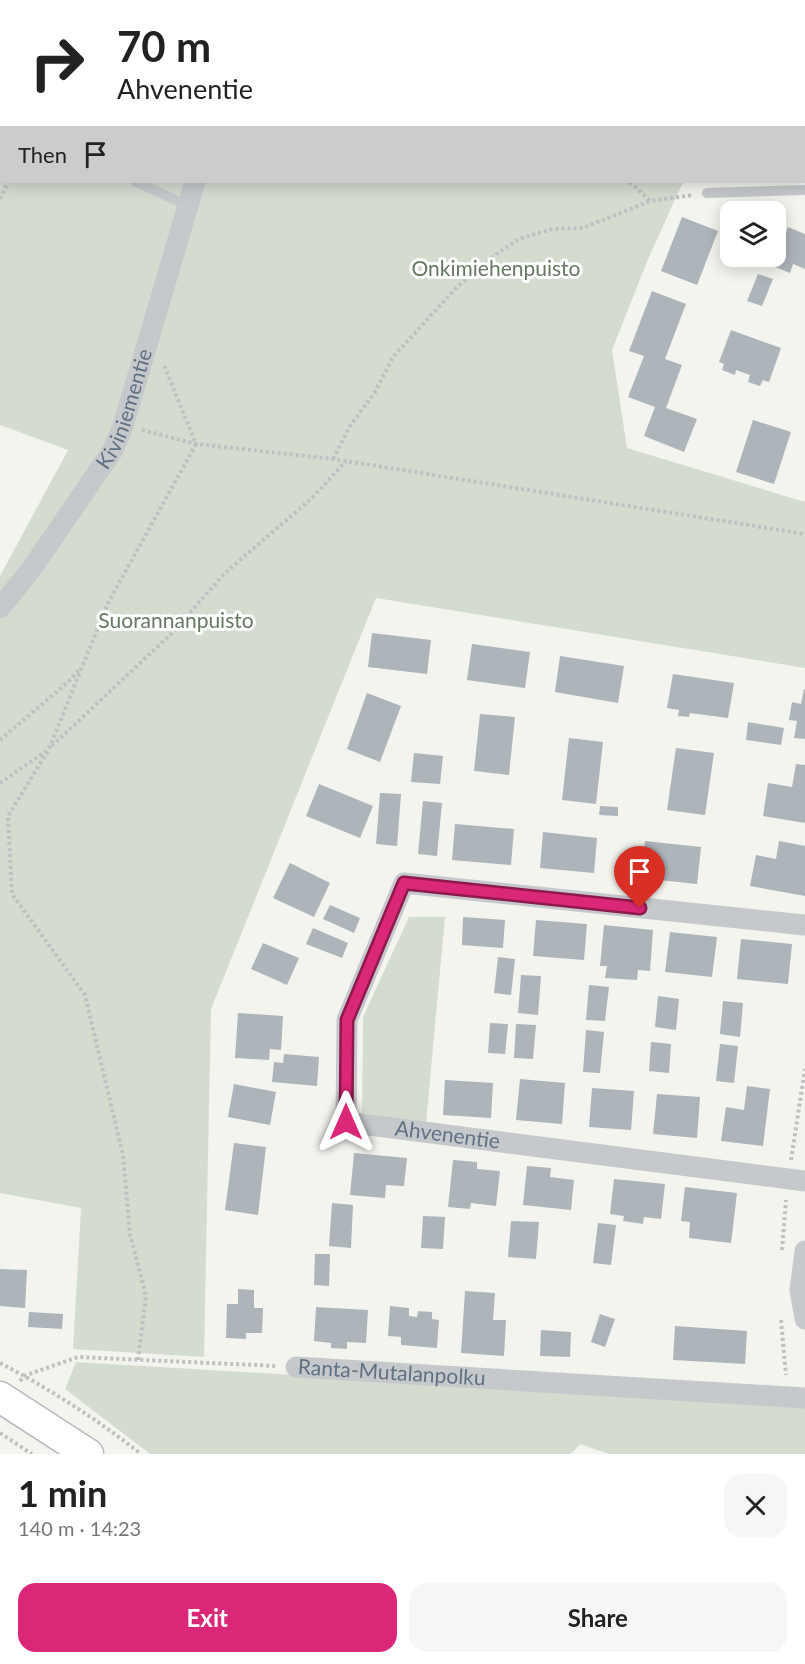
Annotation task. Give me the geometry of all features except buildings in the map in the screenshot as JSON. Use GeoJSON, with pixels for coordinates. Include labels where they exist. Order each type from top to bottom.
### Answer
{"type":"FeatureCollection","features":[{"type":"Feature","properties":{"kind":"main road"},"geometry":{"type":"LineString","coordinates":[[3,1399],[88,1454]]}},
{"type":"Feature","properties":{"kind":"street","name":"Kiviniementie"},"geometry":{"type":"LineString","coordinates":[[0,608],[30,570],[113,450],[123,426],[195,183]]}},
{"type":"Feature","properties":{"kind":"street","name":"Ahvenentie"},"geometry":{"type":"LineString","coordinates":[[805,925],[404,883],[347,1020],[346,1122],[805,1180]]}},
{"type":"Feature","properties":{"kind":"street"},"geometry":{"type":"LineString","coordinates":[[805,1251],[800,1290],[805,1319]]}},
{"type":"Feature","properties":{"kind":"street","name":"Ranta-Mutalanpolku"},"geometry":{"type":"LineString","coordinates":[[296,1367],[805,1398]]}},
{"type":"Feature","properties":{"kind":"lane"},"geometry":{"type":"LineString","coordinates":[[138,183],[187,205]]}},
{"type":"Feature","properties":{"kind":"lane"},"geometry":{"type":"LineString","coordinates":[[707,193],[805,190]]}},
{"type":"Feature","properties":{"kind":"path"},"geometry":{"type":"LineString","coordinates":[[0,199],[8,183]]}},
{"type":"Feature","properties":{"kind":"path"},"geometry":{"type":"LineString","coordinates":[[631,183],[650,201]]}},
{"type":"Feature","properties":{"kind":"path"},"geometry":{"type":"LineString","coordinates":[[333,459],[350,426],[375,392],[393,357],[457,287],[499,252],[519,239],[552,229],[583,228],[650,201],[707,193]]}},
{"type":"Feature","properties":{"kind":"path"},"geometry":{"type":"LineString","coordinates":[[150,331],[196,444]]}},
{"type":"Feature","properties":{"kind":"path"},"geometry":{"type":"LineString","coordinates":[[123,426],[196,444],[333,459],[805,534]]}},
{"type":"Feature","properties":{"kind":"path"},"geometry":{"type":"LineString","coordinates":[[138,1360],[146,1296],[130,1234],[123,1155],[85,995],[12,894],[8,816],[49,749],[108,603],[196,444]]}},
{"type":"Feature","properties":{"kind":"path"},"geometry":{"type":"LineString","coordinates":[[0,783],[49,749],[172,633],[225,573],[312,498],[346,461]]}},
{"type":"Feature","properties":{"kind":"path"},"geometry":{"type":"LineString","coordinates":[[0,740],[67,683],[83,666]]}},
{"type":"Feature","properties":{"kind":"path","name":"Ranta-Mutalanpolku"},"geometry":{"type":"LineString","coordinates":[[24,1376],[78,1357],[296,1367]]}},
{"type":"Feature","properties":{"kind":"path"},"geometry":{"type":"LineString","coordinates":[[0,1364],[24,1376],[111,1430],[141,1454]]}},
{"type":"Feature","properties":{"kind":"path"},"geometry":{"type":"LineString","coordinates":[[3,1399],[24,1376]]}},
{"type":"Feature","properties":{"kind":"path"},"geometry":{"type":"LineString","coordinates":[[0,1433],[32,1454]]}},
{"type":"Feature","properties":{"kind":"green space","name":"Suorannanpuisto"},"geometry":{"type":"Polygon","coordinates":[[[0,183],[683,183],[649,257],[612,350],[627,448],[805,502],[805,668],[376,598],[211,1009],[204,1357],[73,1349],[81,1208],[0,1193],[0,576],[68,450],[0,425],[0,183]]]}},
{"type":"Feature","properties":{"kind":"green space"},"geometry":{"type":"Polygon","coordinates":[[[409,917],[445,917],[426,1124],[362,1113],[363,1017],[409,917]]]}},
{"type":"Feature","properties":{"kind":"green space"},"geometry":{"type":"Polygon","coordinates":[[[76,1362],[787,1404],[805,1399],[805,1454],[609,1454],[580,1444],[571,1454],[150,1454],[65,1389],[76,1362]]]}},
{"type":"Feature","properties":{"kind":"route"},"geometry":{"type":"LineString","coordinates":[[346,1122],[347,1020],[404,883],[640,908]]}},
{"type":"Feature","properties":{"kind":"park label","name":"Onkimiehenpuisto"},"geometry":{"type":"Point","coordinates":[496,269]}}]}
